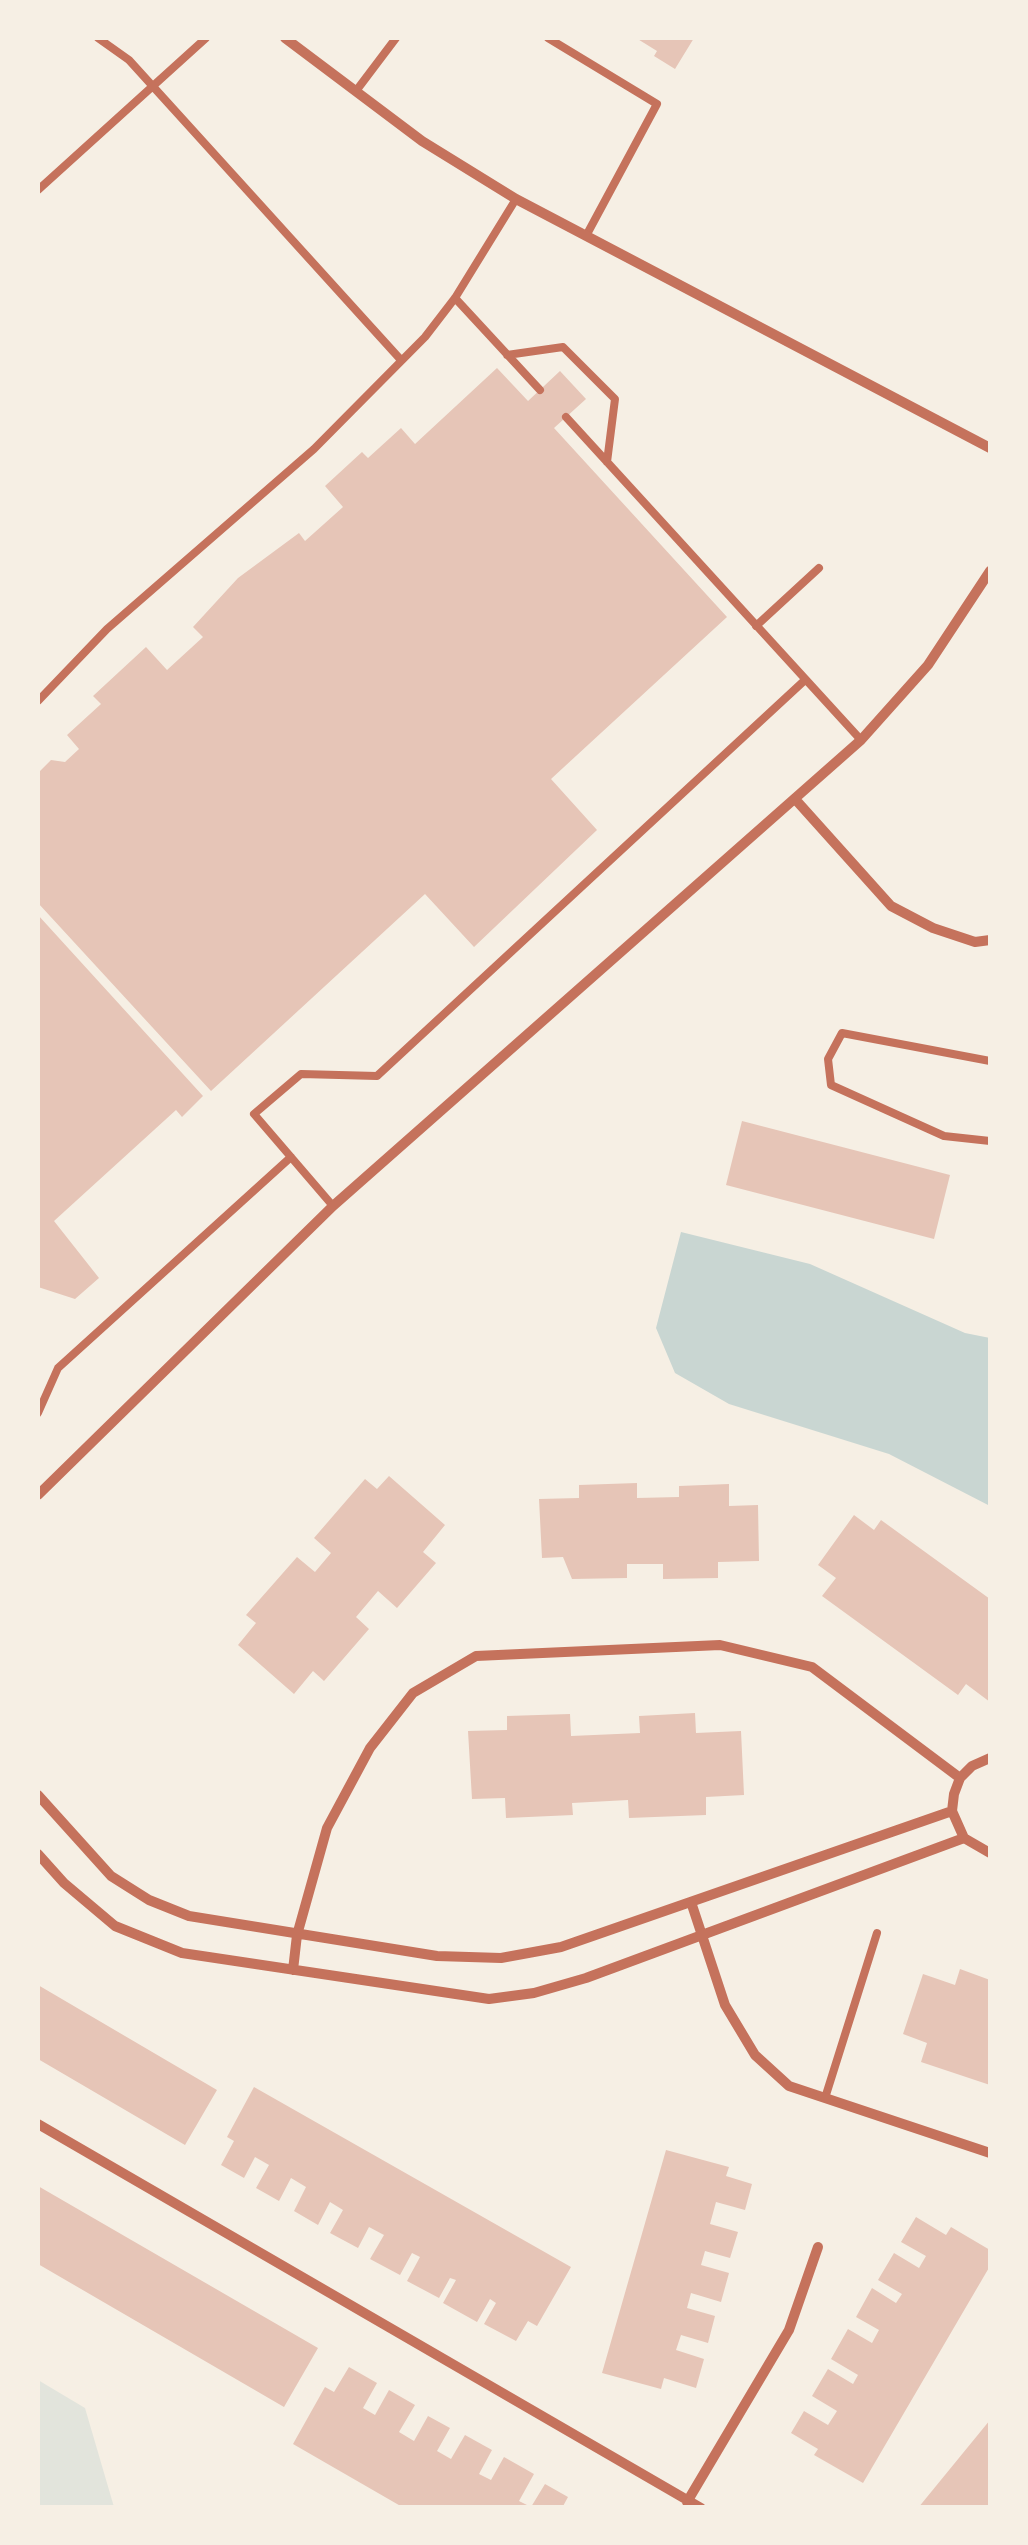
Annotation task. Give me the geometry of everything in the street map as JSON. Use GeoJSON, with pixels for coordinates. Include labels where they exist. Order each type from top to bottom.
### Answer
{"type":"FeatureCollection","features":[{"type":"Feature","properties":{"kind":"street"},"geometry":{"type":"LineString","coordinates":[[285,38],[422,140],[516,200],[990,448]]}},
{"type":"Feature","properties":{"kind":"street"},"geometry":{"type":"LineString","coordinates":[[39,1492],[333,1206],[861,740],[928,665],[990,571]]}},
{"type":"Feature","properties":{"kind":"street"},"geometry":{"type":"LineString","coordinates":[[795,799],[892,906],[933,928],[975,942],[990,940]]}},
{"type":"Feature","properties":{"kind":"street"},"geometry":{"type":"LineString","coordinates":[[293,1970],[297,1934],[327,1828],[370,1748],[413,1693],[476,1656],[720,1644],[812,1667],[960,1778]]}},
{"type":"Feature","properties":{"kind":"street"},"geometry":{"type":"LineString","coordinates":[[990,1758],[972,1766],[960,1778],[952,1811],[964,1838],[990,1853]]}},
{"type":"Feature","properties":{"kind":"street"},"geometry":{"type":"LineString","coordinates":[[38,1795],[110,1876],[149,1900],[189,1916],[437,1956],[501,1958],[561,1947],[952,1811]]}},
{"type":"Feature","properties":{"kind":"street"},"geometry":{"type":"LineString","coordinates":[[38,1854],[64,1883],[115,1926],[182,1953],[489,1999],[534,1993],[586,1978],[964,1838]]}},
{"type":"Feature","properties":{"kind":"street"},"geometry":{"type":"LineString","coordinates":[[691,1902],[724,2005],[755,2055],[789,2086],[990,2153]]}},
{"type":"Feature","properties":{"kind":"street"},"geometry":{"type":"LineString","coordinates":[[38,2124],[701,2508]]}},
{"type":"Feature","properties":{"kind":"street"},"geometry":{"type":"LineString","coordinates":[[687,2502],[789,2330],[818,2247]]}},
{"type":"Feature","properties":{"kind":"lane"},"geometry":{"type":"LineString","coordinates":[[98,38],[129,60],[402,360]]}},
{"type":"Feature","properties":{"kind":"lane"},"geometry":{"type":"LineString","coordinates":[[38,190],[206,38]]}},
{"type":"Feature","properties":{"kind":"lane"},"geometry":{"type":"LineString","coordinates":[[356,91],[396,38]]}},
{"type":"Feature","properties":{"kind":"lane"},"geometry":{"type":"LineString","coordinates":[[548,38],[657,104],[586,236]]}},
{"type":"Feature","properties":{"kind":"lane"},"geometry":{"type":"LineString","coordinates":[[38,701],[108,629],[314,449],[425,337],[455,298],[516,200]]}},
{"type":"Feature","properties":{"kind":"lane"},"geometry":{"type":"LineString","coordinates":[[455,298],[540,390]]}},
{"type":"Feature","properties":{"kind":"lane"},"geometry":{"type":"LineString","coordinates":[[507,355],[563,348],[615,399],[607,462]]}},
{"type":"Feature","properties":{"kind":"lane"},"geometry":{"type":"LineString","coordinates":[[566,418],[861,740]]}},
{"type":"Feature","properties":{"kind":"lane"},"geometry":{"type":"LineString","coordinates":[[756,626],[819,568]]}},
{"type":"Feature","properties":{"kind":"lane"},"geometry":{"type":"LineString","coordinates":[[333,1206],[254,1114],[301,1074],[377,1076],[805,680]]}},
{"type":"Feature","properties":{"kind":"lane"},"geometry":{"type":"LineString","coordinates":[[990,1062],[842,1033],[828,1059],[831,1085],[944,1136],[990,1141]]}},
{"type":"Feature","properties":{"kind":"lane"},"geometry":{"type":"LineString","coordinates":[[38,1413],[58,1368],[291,1158]]}},
{"type":"Feature","properties":{"kind":"lane"},"geometry":{"type":"LineString","coordinates":[[825,2098],[877,1933]]}},
{"type":"Feature","properties":{"kind":"shaded area"},"geometry":{"type":"Polygon","coordinates":[[[681,1232],[810,1264],[965,1333],[990,1338],[990,1506],[889,1454],[729,1404],[675,1373],[656,1328],[681,1232]]]}},
{"type":"Feature","properties":{"kind":"shaded area"},"geometry":{"type":"Polygon","coordinates":[[[38,2380],[85,2408],[114,2507],[38,2507],[38,2380]]]}},
{"type":"Feature","properties":{"kind":"building"},"geometry":{"type":"Polygon","coordinates":[[[636,38],[694,38],[675,69],[636,38]]]}},
{"type":"Feature","properties":{"kind":"building"},"geometry":{"type":"Polygon","coordinates":[[[497,368],[528,401],[560,371],[586,399],[554,428],[727,617],[551,779],[597,830],[474,947],[425,894],[211,1091],[38,903],[38,773],[51,760],[65,762],[79,749],[67,735],[101,704],[93,696],[146,647],[167,670],[203,637],[193,627],[238,578],[299,533],[305,541],[343,507],[325,486],[362,452],[368,458],[401,428],[415,444],[497,368]]]}},
{"type":"Feature","properties":{"kind":"building"},"geometry":{"type":"Polygon","coordinates":[[[38,915],[203,1096],[182,1117],[176,1110],[54,1221],[99,1278],[75,1299],[38,1287],[38,915]]]}},
{"type":"Feature","properties":{"kind":"building"},"geometry":{"type":"Polygon","coordinates":[[[742,1121],[950,1175],[934,1239],[726,1185],[742,1121]]]}},
{"type":"Feature","properties":{"kind":"building"},"geometry":{"type":"Polygon","coordinates":[[[389,1476],[445,1525],[423,1552],[436,1563],[397,1608],[378,1591],[356,1617],[369,1629],[324,1681],[313,1671],[294,1694],[238,1645],[256,1623],[246,1615],[297,1557],[315,1572],[331,1553],[314,1538],[365,1479],[377,1489],[389,1476]]]}},
{"type":"Feature","properties":{"kind":"building"},"geometry":{"type":"Polygon","coordinates":[[[637,1483],[637,1498],[679,1497],[679,1486],[729,1484],[729,1506],[758,1505],[759,1561],[718,1562],[718,1578],[663,1579],[663,1564],[627,1564],[627,1578],[572,1579],[563,1557],[542,1558],[539,1499],[579,1498],[579,1485],[637,1483]]]}},
{"type":"Feature","properties":{"kind":"building"},"geometry":{"type":"Polygon","coordinates":[[[854,1515],[874,1530],[881,1520],[990,1599],[990,1702],[966,1684],[958,1695],[822,1596],[836,1578],[818,1565],[854,1515]]]}},
{"type":"Feature","properties":{"kind":"building"},"geometry":{"type":"Polygon","coordinates":[[[695,1713],[696,1733],[741,1731],[744,1795],[706,1797],[706,1815],[629,1818],[628,1800],[572,1803],[573,1815],[506,1818],[505,1798],[472,1799],[468,1731],[507,1730],[507,1716],[570,1714],[571,1736],[640,1733],[639,1716],[695,1713]]]}},
{"type":"Feature","properties":{"kind":"building"},"geometry":{"type":"Polygon","coordinates":[[[960,1969],[990,1980],[990,2085],[921,2062],[927,2043],[903,2034],[923,1974],[955,1985],[960,1969]]]}},
{"type":"Feature","properties":{"kind":"building"},"geometry":{"type":"Polygon","coordinates":[[[38,1985],[217,2090],[185,2145],[38,2059],[38,1985]]]}},
{"type":"Feature","properties":{"kind":"building"},"geometry":{"type":"Polygon","coordinates":[[[254,2087],[571,2267],[537,2326],[528,2321],[516,2341],[484,2324],[496,2303],[490,2299],[477,2322],[443,2303],[456,2280],[450,2278],[439,2298],[407,2281],[420,2257],[412,2253],[400,2275],[370,2259],[384,2235],[369,2227],[358,2248],[330,2233],[343,2210],[330,2202],[318,2225],[294,2211],[306,2187],[291,2178],[279,2201],[256,2188],[269,2165],[255,2157],[244,2178],[221,2165],[234,2141],[227,2137],[254,2087]]]}},
{"type":"Feature","properties":{"kind":"building"},"geometry":{"type":"Polygon","coordinates":[[[666,2150],[729,2167],[726,2176],[752,2184],[745,2210],[716,2202],[710,2224],[738,2232],[730,2258],[705,2251],[701,2265],[729,2273],[721,2302],[691,2293],[687,2308],[715,2316],[708,2343],[681,2335],[676,2350],[704,2359],[696,2388],[664,2378],[661,2389],[602,2373],[666,2150]]]}},
{"type":"Feature","properties":{"kind":"building"},"geometry":{"type":"Polygon","coordinates":[[[38,2186],[318,2348],[284,2407],[38,2264],[38,2186]]]}},
{"type":"Feature","properties":{"kind":"building"},"geometry":{"type":"Polygon","coordinates":[[[916,2217],[946,2235],[951,2227],[990,2250],[990,2266],[863,2483],[814,2455],[818,2449],[791,2433],[804,2411],[828,2425],[837,2411],[812,2396],[828,2369],[853,2384],[858,2375],[831,2359],[848,2329],[872,2343],[879,2330],[856,2317],[872,2288],[896,2303],[902,2294],[878,2280],[894,2253],[919,2268],[926,2256],[901,2242],[916,2217]]]}},
{"type":"Feature","properties":{"kind":"building"},"geometry":{"type":"Polygon","coordinates":[[[349,2367],[377,2383],[363,2408],[375,2415],[389,2390],[415,2405],[399,2432],[414,2441],[428,2416],[450,2428],[437,2451],[451,2459],[465,2435],[492,2450],[479,2474],[491,2480],[504,2457],[534,2474],[519,2501],[531,2507],[545,2484],[568,2497],[562,2508],[404,2508],[293,2444],[325,2387],[334,2392],[349,2367]]]}},
{"type":"Feature","properties":{"kind":"building"},"geometry":{"type":"Polygon","coordinates":[[[990,2420],[990,2508],[918,2508],[990,2420]]]}}]}
